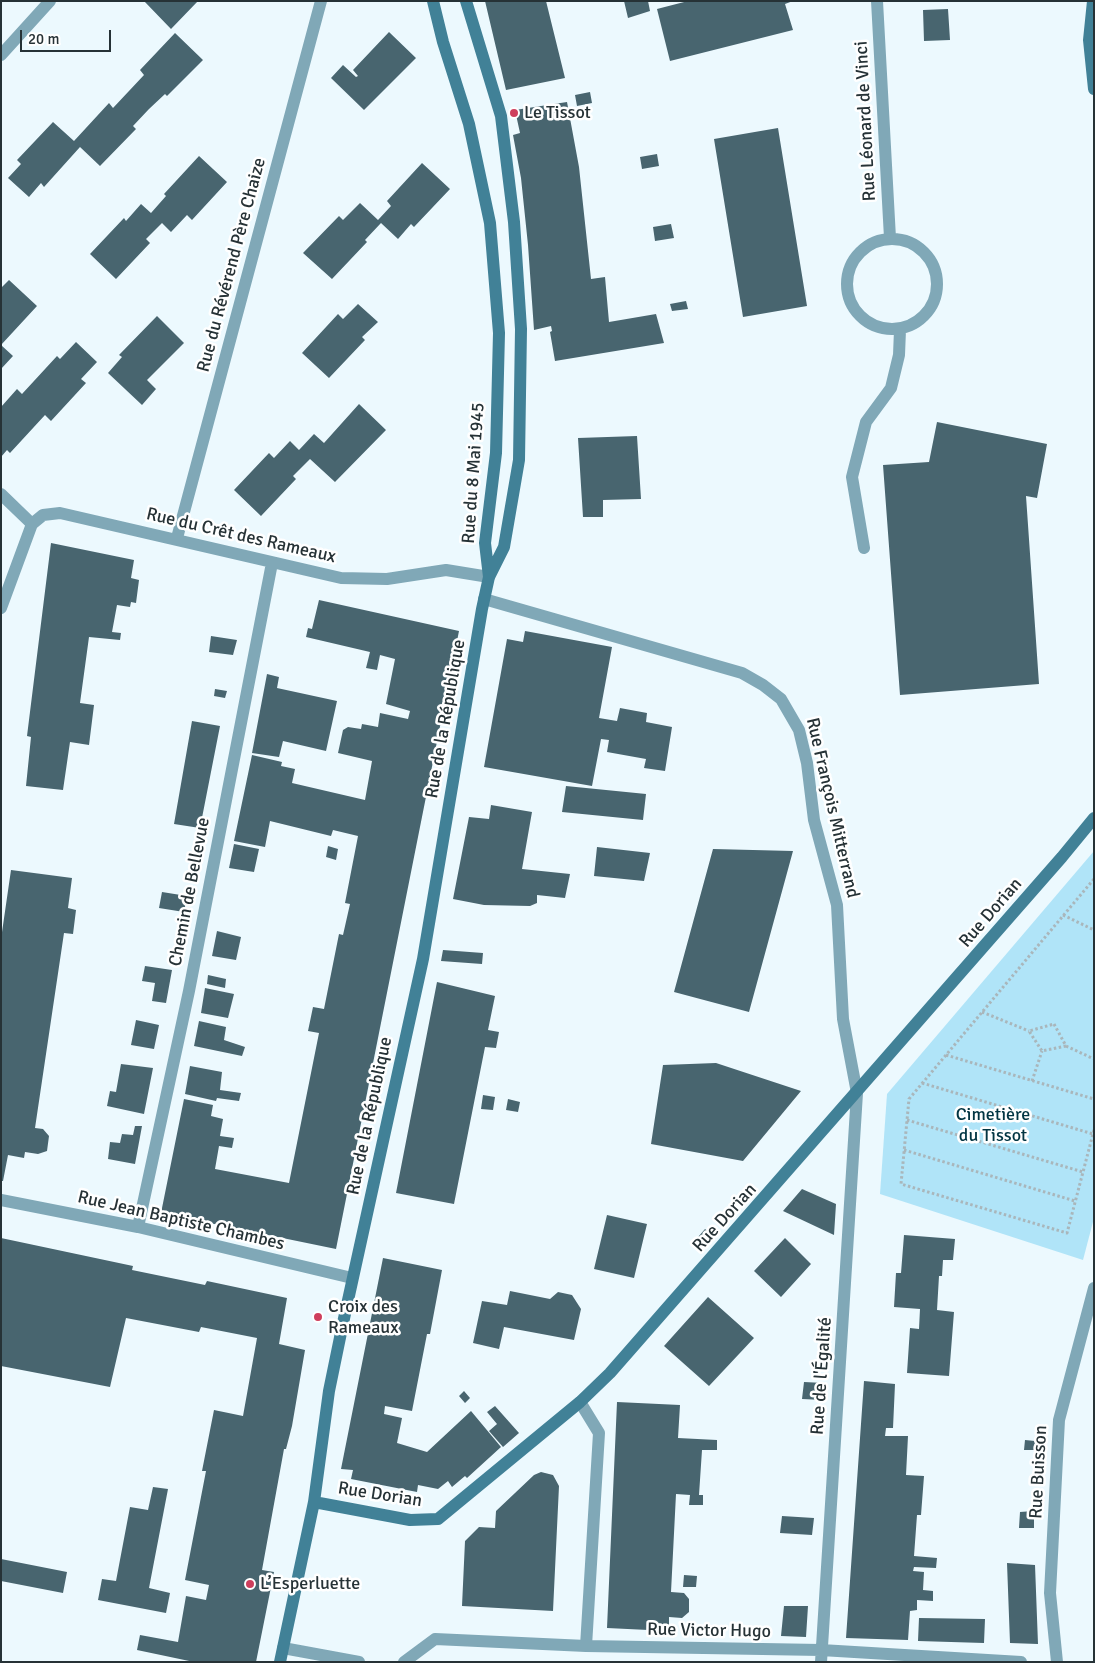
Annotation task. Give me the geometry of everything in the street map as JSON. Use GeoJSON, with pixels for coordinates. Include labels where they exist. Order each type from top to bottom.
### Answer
{"type":"FeatureCollection","features":[{"type":"Feature","properties":{"kind":"main road","name":"Rue du 8 Mai 1945"},"geometry":{"type":"LineString","coordinates":[[433,1],[443,42],[469,124],[490,223],[499,333],[496,453],[485,543],[490,577]]}},
{"type":"Feature","properties":{"kind":"main road","name":"Rue du 8 Mai 1945"},"geometry":{"type":"LineString","coordinates":[[466,1],[502,116],[514,222],[521,329],[518,460],[504,547],[490,577]]}},
{"type":"Feature","properties":{"kind":"main road"},"geometry":{"type":"LineString","coordinates":[[1093,1],[1089,40],[1094,89]]}},
{"type":"Feature","properties":{"kind":"main road","name":"Rue de la République"},"geometry":{"type":"LineString","coordinates":[[280,1662],[314,1502],[329,1392],[352,1278],[423,959],[484,599],[490,577]]}},
{"type":"Feature","properties":{"kind":"main road","name":"Rue Dorian"},"geometry":{"type":"LineString","coordinates":[[314,1502],[410,1520],[438,1519],[580,1402],[610,1373],[857,1093],[1094,818]]}},
{"type":"Feature","properties":{"kind":"street"},"geometry":{"type":"LineString","coordinates":[[1,55],[50,1]]}},
{"type":"Feature","properties":{"kind":"street","name":"Rue du Révérend Père Chaize"},"geometry":{"type":"LineString","coordinates":[[177,538],[321,1]]}},
{"type":"Feature","properties":{"kind":"street","name":"Rue Léonard de Vinci"},"geometry":{"type":"LineString","coordinates":[[877,1],[890,238]]}},
{"type":"Feature","properties":{"kind":"street"},"geometry":{"type":"LineString","coordinates":[[890,238],[918,246],[932,262],[938,285],[931,309],[916,324],[900,330],[891,330],[872,325],[856,312],[846,281],[853,260],[861,251],[890,238]]}},
{"type":"Feature","properties":{"kind":"street"},"geometry":{"type":"LineString","coordinates":[[864,548],[852,477],[866,422],[891,388],[899,355],[900,330]]}},
{"type":"Feature","properties":{"kind":"street"},"geometry":{"type":"LineString","coordinates":[[1,494],[32,524],[1,608]]}},
{"type":"Feature","properties":{"kind":"street","name":"Rue du Crêt des Rameaux"},"geometry":{"type":"LineString","coordinates":[[32,524],[43,516],[60,513],[177,538],[272,563],[341,578],[386,579],[446,570],[490,577]]}},
{"type":"Feature","properties":{"kind":"street","name":"Chemin de Bellevue"},"geometry":{"type":"LineString","coordinates":[[138,1227],[189,991],[272,563]]}},
{"type":"Feature","properties":{"kind":"street","name":"Rue François Mitterrand"},"geometry":{"type":"LineString","coordinates":[[484,599],[736,671],[763,685],[781,699],[799,730],[807,763],[817,837],[837,905],[844,1019],[857,1093]]}},
{"type":"Feature","properties":{"kind":"street","name":"Rue de l'Égalité"},"geometry":{"type":"LineString","coordinates":[[821,1656],[857,1093]]}},
{"type":"Feature","properties":{"kind":"street","name":"Rue Jean Baptiste Chambes"},"geometry":{"type":"LineString","coordinates":[[1,1200],[138,1227],[352,1278]]}},
{"type":"Feature","properties":{"kind":"street","name":"Rue Buisson"},"geometry":{"type":"LineString","coordinates":[[1057,1662],[1050,1592],[1059,1420],[1094,1288]]}},
{"type":"Feature","properties":{"kind":"street"},"geometry":{"type":"LineString","coordinates":[[580,1402],[599,1433],[586,1646]]}},
{"type":"Feature","properties":{"kind":"street","name":"Rue Victor Hugo"},"geometry":{"type":"LineString","coordinates":[[404,1662],[435,1639],[821,1656],[1021,1662]]}},
{"type":"Feature","properties":{"kind":"street"},"geometry":{"type":"LineString","coordinates":[[283,1648],[359,1662]]}},
{"type":"Feature","properties":{"kind":"path"},"geometry":{"type":"LineString","coordinates":[[922,1083],[1093,1132],[1067,1233],[900,1184],[909,1099],[922,1083],[945,1055],[1094,879]]}},
{"type":"Feature","properties":{"kind":"path"},"geometry":{"type":"LineString","coordinates":[[1063,915],[1094,930]]}},
{"type":"Feature","properties":{"kind":"path"},"geometry":{"type":"LineString","coordinates":[[982,1012],[1029,1031],[1042,1051]]}},
{"type":"Feature","properties":{"kind":"path"},"geometry":{"type":"LineString","coordinates":[[1029,1031],[1054,1024],[1066,1046],[1094,1059]]}},
{"type":"Feature","properties":{"kind":"path"},"geometry":{"type":"LineString","coordinates":[[1042,1051],[1066,1046]]}},
{"type":"Feature","properties":{"kind":"path"},"geometry":{"type":"LineString","coordinates":[[1032,1081],[1042,1051]]}},
{"type":"Feature","properties":{"kind":"path"},"geometry":{"type":"LineString","coordinates":[[945,1055],[1094,1099]]}},
{"type":"Feature","properties":{"kind":"path"},"geometry":{"type":"LineString","coordinates":[[907,1120],[1083,1172]]}},
{"type":"Feature","properties":{"kind":"path"},"geometry":{"type":"LineString","coordinates":[[904,1150],[1075,1201]]}},
{"type":"Feature","properties":{"kind":"green space","name":"Cimetière du Tissot"},"geometry":{"type":"Polygon","coordinates":[[[1094,851],[1094,1218],[1083,1260],[880,1194],[887,1094],[1094,851]]]}},
{"type":"Feature","properties":{"kind":"building"},"geometry":{"type":"Polygon","coordinates":[[[144,1],[198,1],[171,29],[144,1]]]}},
{"type":"Feature","properties":{"kind":"building"},"geometry":{"type":"Polygon","coordinates":[[[485,1],[546,1],[565,78],[506,90],[485,1]]]}},
{"type":"Feature","properties":{"kind":"building"},"geometry":{"type":"Polygon","coordinates":[[[624,1],[648,1],[650,11],[628,18],[624,1]]]}},
{"type":"Feature","properties":{"kind":"building"},"geometry":{"type":"Polygon","coordinates":[[[688,1],[793,1],[785,4],[793,30],[670,61],[657,9],[688,1]]]}},
{"type":"Feature","properties":{"kind":"building"},"geometry":{"type":"Polygon","coordinates":[[[948,9],[950,40],[924,41],[923,10],[948,9]]]}},
{"type":"Feature","properties":{"kind":"building"},"geometry":{"type":"Polygon","coordinates":[[[389,32],[416,58],[364,110],[331,78],[343,65],[356,77],[358,76],[353,70],[389,32]]]}},
{"type":"Feature","properties":{"kind":"building"},"geometry":{"type":"Polygon","coordinates":[[[175,33],[203,60],[167,96],[165,94],[149,109],[133,126],[136,129],[100,166],[80,147],[44,187],[41,183],[29,197],[8,178],[21,164],[17,160],[53,122],[74,141],[109,103],[113,108],[144,75],[140,70],[175,33]]]}},
{"type":"Feature","properties":{"kind":"building"},"geometry":{"type":"Polygon","coordinates":[[[590,92],[592,103],[577,106],[575,95],[590,92]]]}},
{"type":"Feature","properties":{"kind":"building"},"geometry":{"type":"Polygon","coordinates":[[[567,102],[579,167],[591,279],[605,277],[609,322],[656,314],[664,343],[555,361],[550,332],[552,331],[551,326],[534,330],[521,178],[513,135],[520,133],[515,110],[567,102]]]}},
{"type":"Feature","properties":{"kind":"building"},"geometry":{"type":"Polygon","coordinates":[[[778,128],[807,306],[743,317],[714,139],[778,128]]]}},
{"type":"Feature","properties":{"kind":"building"},"geometry":{"type":"Polygon","coordinates":[[[657,154],[659,166],[642,169],[640,157],[657,154]]]}},
{"type":"Feature","properties":{"kind":"building"},"geometry":{"type":"Polygon","coordinates":[[[199,156],[227,182],[192,220],[187,215],[171,232],[162,223],[146,239],[150,243],[116,279],[90,254],[124,218],[126,221],[141,204],[151,213],[166,196],[164,194],[199,156]]]}},
{"type":"Feature","properties":{"kind":"building"},"geometry":{"type":"Polygon","coordinates":[[[422,163],[450,189],[414,227],[411,224],[398,239],[381,223],[365,240],[367,242],[332,279],[303,253],[339,216],[343,220],[360,203],[378,220],[391,206],[387,201],[422,163]]]}},
{"type":"Feature","properties":{"kind":"building"},"geometry":{"type":"Polygon","coordinates":[[[671,224],[674,238],[655,241],[653,227],[671,224]]]}},
{"type":"Feature","properties":{"kind":"building"},"geometry":{"type":"Polygon","coordinates":[[[9,280],[37,306],[1,345],[1,288],[9,280]]]}},
{"type":"Feature","properties":{"kind":"building"},"geometry":{"type":"Polygon","coordinates":[[[686,301],[688,309],[672,311],[670,304],[686,301]]]}},
{"type":"Feature","properties":{"kind":"building"},"geometry":{"type":"Polygon","coordinates":[[[358,304],[378,322],[362,337],[365,340],[329,378],[302,353],[338,314],[343,319],[358,304]]]}},
{"type":"Feature","properties":{"kind":"building"},"geometry":{"type":"Polygon","coordinates":[[[157,316],[184,343],[147,380],[156,389],[142,405],[108,373],[122,357],[119,355],[157,316]]]}},
{"type":"Feature","properties":{"kind":"building"},"geometry":{"type":"Polygon","coordinates":[[[76,342],[97,362],[81,379],[86,383],[51,421],[45,415],[10,453],[7,450],[1,457],[1,407],[17,389],[22,394],[57,356],[60,359],[76,342]]]}},
{"type":"Feature","properties":{"kind":"building"},"geometry":{"type":"Polygon","coordinates":[[[1,345],[13,356],[1,369],[1,345]]]}},
{"type":"Feature","properties":{"kind":"building"},"geometry":{"type":"Polygon","coordinates":[[[359,404],[386,430],[335,482],[310,459],[293,476],[296,479],[261,516],[234,490],[269,453],[274,458],[290,441],[299,450],[314,434],[324,443],[359,404]]]}},
{"type":"Feature","properties":{"kind":"building"},"geometry":{"type":"Polygon","coordinates":[[[937,422],[1047,444],[1037,498],[1026,496],[1039,684],[900,695],[883,465],[929,462],[937,422]]]}},
{"type":"Feature","properties":{"kind":"building"},"geometry":{"type":"Polygon","coordinates":[[[637,436],[641,499],[603,500],[603,517],[583,517],[578,438],[637,436]]]}},
{"type":"Feature","properties":{"kind":"building"},"geometry":{"type":"Polygon","coordinates":[[[51,543],[134,560],[131,578],[139,580],[136,603],[131,602],[130,607],[117,605],[112,632],[121,633],[120,640],[89,637],[80,703],[94,705],[89,745],[70,742],[63,790],[26,786],[31,737],[27,736],[51,543]]]}},
{"type":"Feature","properties":{"kind":"building"},"geometry":{"type":"Polygon","coordinates":[[[319,600],[459,631],[336,1249],[161,1213],[184,1099],[213,1105],[211,1116],[223,1119],[220,1136],[234,1138],[232,1148],[219,1146],[215,1169],[289,1183],[319,1033],[308,1031],[313,1007],[324,1009],[339,934],[343,935],[350,904],[345,903],[358,836],[333,830],[331,836],[270,821],[265,847],[234,841],[252,755],[282,762],[281,766],[295,769],[292,783],[365,800],[372,761],[338,753],[343,730],[348,727],[361,729],[362,724],[378,727],[380,713],[408,719],[410,711],[386,704],[395,659],[380,655],[377,670],[366,668],[370,652],[306,637],[308,628],[312,629],[319,600]]]}},
{"type":"Feature","properties":{"kind":"building"},"geometry":{"type":"Polygon","coordinates":[[[525,631],[612,647],[599,718],[617,721],[620,708],[647,713],[646,722],[672,727],[665,771],[644,768],[646,759],[607,752],[609,740],[601,739],[592,786],[484,767],[507,639],[523,642],[525,631]]]}},
{"type":"Feature","properties":{"kind":"building"},"geometry":{"type":"Polygon","coordinates":[[[211,636],[237,640],[233,655],[209,652],[211,636]]]}},
{"type":"Feature","properties":{"kind":"building"},"geometry":{"type":"Polygon","coordinates":[[[267,674],[279,677],[277,688],[337,701],[326,751],[283,741],[279,757],[252,753],[267,674]]]}},
{"type":"Feature","properties":{"kind":"building"},"geometry":{"type":"Polygon","coordinates":[[[215,689],[227,691],[225,698],[214,696],[215,689]]]}},
{"type":"Feature","properties":{"kind":"building"},"geometry":{"type":"Polygon","coordinates":[[[192,721],[220,726],[200,828],[174,824],[192,721]]]}},
{"type":"Feature","properties":{"kind":"building"},"geometry":{"type":"Polygon","coordinates":[[[566,786],[646,794],[643,820],[562,812],[566,786]]]}},
{"type":"Feature","properties":{"kind":"building"},"geometry":{"type":"Polygon","coordinates":[[[491,805],[532,812],[522,869],[570,874],[565,898],[537,895],[537,903],[530,906],[484,905],[453,899],[469,817],[489,819],[491,805]]]}},
{"type":"Feature","properties":{"kind":"building"},"geometry":{"type":"Polygon","coordinates":[[[234,844],[259,849],[254,872],[229,868],[234,844]]]}},
{"type":"Feature","properties":{"kind":"building"},"geometry":{"type":"Polygon","coordinates":[[[328,846],[338,849],[336,860],[326,857],[328,846]]]}},
{"type":"Feature","properties":{"kind":"building"},"geometry":{"type":"Polygon","coordinates":[[[597,847],[650,853],[644,881],[594,876],[597,847]]]}},
{"type":"Feature","properties":{"kind":"building"},"geometry":{"type":"Polygon","coordinates":[[[713,849],[793,851],[749,1012],[674,992],[713,849]]]}},
{"type":"Feature","properties":{"kind":"building"},"geometry":{"type":"Polygon","coordinates":[[[11,870],[72,878],[68,908],[76,910],[73,934],[64,933],[35,1128],[43,1129],[49,1136],[47,1151],[38,1154],[25,1152],[24,1158],[8,1155],[3,1181],[1,1181],[1,939],[11,870]]]}},
{"type":"Feature","properties":{"kind":"building"},"geometry":{"type":"Polygon","coordinates":[[[162,892],[187,896],[184,912],[159,908],[162,892]]]}},
{"type":"Feature","properties":{"kind":"building"},"geometry":{"type":"Polygon","coordinates":[[[217,931],[241,937],[236,960],[212,956],[217,931]]]}},
{"type":"Feature","properties":{"kind":"building"},"geometry":{"type":"Polygon","coordinates":[[[443,950],[483,953],[482,964],[441,961],[443,950]]]}},
{"type":"Feature","properties":{"kind":"building"},"geometry":{"type":"Polygon","coordinates":[[[145,966],[172,970],[166,1003],[152,1001],[155,983],[142,981],[145,966]]]}},
{"type":"Feature","properties":{"kind":"building"},"geometry":{"type":"Polygon","coordinates":[[[208,975],[226,979],[225,988],[207,984],[208,975]]]}},
{"type":"Feature","properties":{"kind":"building"},"geometry":{"type":"Polygon","coordinates":[[[437,982],[495,996],[488,1030],[499,1032],[496,1048],[485,1047],[454,1204],[396,1193],[437,982]]]}},
{"type":"Feature","properties":{"kind":"building"},"geometry":{"type":"Polygon","coordinates":[[[205,988],[234,994],[228,1018],[201,1013],[205,988]]]}},
{"type":"Feature","properties":{"kind":"building"},"geometry":{"type":"Polygon","coordinates":[[[136,1020],[159,1025],[154,1049],[131,1045],[136,1020]]]}},
{"type":"Feature","properties":{"kind":"building"},"geometry":{"type":"Polygon","coordinates":[[[199,1021],[226,1027],[224,1040],[245,1047],[242,1056],[194,1046],[199,1021]]]}},
{"type":"Feature","properties":{"kind":"building"},"geometry":{"type":"Polygon","coordinates":[[[716,1063],[801,1091],[743,1161],[651,1144],[663,1065],[716,1063]]]}},
{"type":"Feature","properties":{"kind":"building"},"geometry":{"type":"Polygon","coordinates":[[[121,1064],[153,1068],[144,1114],[107,1106],[110,1091],[116,1092],[121,1064]]]}},
{"type":"Feature","properties":{"kind":"building"},"geometry":{"type":"Polygon","coordinates":[[[190,1066],[222,1072],[220,1090],[241,1093],[239,1101],[217,1098],[216,1101],[185,1094],[190,1066]]]}},
{"type":"Feature","properties":{"kind":"building"},"geometry":{"type":"Polygon","coordinates":[[[483,1095],[495,1097],[493,1110],[481,1109],[483,1095]]]}},
{"type":"Feature","properties":{"kind":"building"},"geometry":{"type":"Polygon","coordinates":[[[508,1099],[520,1102],[518,1112],[506,1110],[508,1099]]]}},
{"type":"Feature","properties":{"kind":"building"},"geometry":{"type":"Polygon","coordinates":[[[135,1126],[142,1126],[135,1164],[108,1159],[110,1142],[120,1143],[122,1134],[133,1135],[135,1126]]]}},
{"type":"Feature","properties":{"kind":"building"},"geometry":{"type":"Polygon","coordinates":[[[802,1189],[836,1204],[834,1235],[783,1211],[802,1189]]]}},
{"type":"Feature","properties":{"kind":"building"},"geometry":{"type":"Polygon","coordinates":[[[607,1215],[647,1224],[634,1278],[594,1269],[607,1215]]]}},
{"type":"Feature","properties":{"kind":"building"},"geometry":{"type":"Polygon","coordinates":[[[705,1229],[713,1235],[699,1251],[692,1244],[705,1229]]]}},
{"type":"Feature","properties":{"kind":"building"},"geometry":{"type":"Polygon","coordinates":[[[904,1235],[955,1239],[953,1260],[943,1260],[942,1276],[939,1276],[937,1310],[954,1312],[949,1376],[907,1373],[910,1328],[919,1329],[920,1309],[894,1307],[896,1273],[901,1273],[904,1235]]]}},
{"type":"Feature","properties":{"kind":"building"},"geometry":{"type":"Polygon","coordinates":[[[1,1238],[133,1266],[132,1270],[205,1285],[207,1281],[287,1298],[279,1344],[305,1350],[292,1426],[286,1449],[284,1449],[262,1570],[274,1572],[256,1662],[194,1662],[137,1650],[140,1635],[178,1642],[186,1596],[206,1600],[209,1585],[185,1580],[206,1471],[202,1471],[214,1410],[243,1416],[257,1338],[201,1327],[199,1332],[126,1318],[110,1387],[1,1366],[1,1238]]]}},
{"type":"Feature","properties":{"kind":"building"},"geometry":{"type":"Polygon","coordinates":[[[785,1238],[811,1264],[781,1297],[754,1271],[785,1238]]]}},
{"type":"Feature","properties":{"kind":"building"},"geometry":{"type":"Polygon","coordinates":[[[383,1258],[442,1270],[430,1334],[427,1334],[412,1411],[385,1406],[384,1414],[402,1418],[397,1443],[427,1452],[471,1411],[501,1447],[467,1478],[465,1476],[452,1487],[448,1481],[438,1489],[418,1485],[417,1492],[351,1479],[353,1470],[341,1469],[383,1258]]]}},
{"type":"Feature","properties":{"kind":"building"},"geometry":{"type":"Polygon","coordinates":[[[510,1291],[550,1299],[558,1292],[572,1295],[581,1309],[574,1340],[504,1327],[499,1349],[473,1343],[482,1301],[507,1305],[510,1291]]]}},
{"type":"Feature","properties":{"kind":"building"},"geometry":{"type":"Polygon","coordinates":[[[708,1297],[754,1338],[709,1386],[664,1346],[708,1297]]]}},
{"type":"Feature","properties":{"kind":"building"},"geometry":{"type":"Polygon","coordinates":[[[864,1381],[895,1384],[893,1428],[886,1428],[885,1436],[908,1436],[906,1475],[924,1476],[921,1515],[917,1515],[914,1556],[937,1558],[936,1568],[914,1567],[913,1571],[924,1572],[923,1590],[933,1591],[933,1601],[917,1600],[917,1610],[910,1611],[908,1640],[846,1638],[864,1381]]]}},
{"type":"Feature","properties":{"kind":"building"},"geometry":{"type":"Polygon","coordinates":[[[804,1382],[824,1383],[823,1400],[802,1399],[804,1382]]]}},
{"type":"Feature","properties":{"kind":"building"},"geometry":{"type":"Polygon","coordinates":[[[464,1391],[470,1398],[465,1403],[459,1396],[464,1391]]]}},
{"type":"Feature","properties":{"kind":"building"},"geometry":{"type":"Polygon","coordinates":[[[617,1402],[680,1405],[678,1438],[717,1440],[717,1450],[702,1450],[699,1495],[703,1495],[703,1505],[689,1505],[690,1495],[676,1494],[671,1592],[684,1593],[689,1599],[689,1612],[682,1618],[669,1617],[669,1631],[607,1628],[617,1402]]]}},
{"type":"Feature","properties":{"kind":"building"},"geometry":{"type":"Polygon","coordinates":[[[495,1406],[519,1433],[503,1447],[489,1431],[497,1424],[487,1412],[495,1406]]]}},
{"type":"Feature","properties":{"kind":"building"},"geometry":{"type":"Polygon","coordinates":[[[1025,1440],[1035,1441],[1036,1450],[1024,1450],[1025,1440]]]}},
{"type":"Feature","properties":{"kind":"building"},"geometry":{"type":"Polygon","coordinates":[[[541,1472],[553,1475],[559,1486],[553,1611],[462,1606],[465,1541],[479,1527],[495,1528],[496,1511],[534,1475],[541,1472]]]}},
{"type":"Feature","properties":{"kind":"building"},"geometry":{"type":"Polygon","coordinates":[[[153,1487],[168,1489],[149,1588],[170,1593],[166,1613],[98,1600],[102,1579],[116,1581],[130,1507],[148,1510],[153,1487]]]}},
{"type":"Feature","properties":{"kind":"building"},"geometry":{"type":"Polygon","coordinates":[[[1034,1511],[1034,1528],[1019,1528],[1020,1512],[1034,1511]]]}},
{"type":"Feature","properties":{"kind":"building"},"geometry":{"type":"Polygon","coordinates":[[[782,1516],[814,1518],[812,1535],[780,1533],[782,1516]]]}},
{"type":"Feature","properties":{"kind":"building"},"geometry":{"type":"Polygon","coordinates":[[[1,1559],[67,1572],[63,1593],[1,1581],[1,1559]]]}},
{"type":"Feature","properties":{"kind":"building"},"geometry":{"type":"Polygon","coordinates":[[[1007,1563],[1035,1565],[1038,1644],[1010,1643],[1007,1563]]]}},
{"type":"Feature","properties":{"kind":"building"},"geometry":{"type":"Polygon","coordinates":[[[684,1575],[697,1576],[696,1587],[683,1587],[684,1575]]]}},
{"type":"Feature","properties":{"kind":"building"},"geometry":{"type":"Polygon","coordinates":[[[784,1606],[808,1606],[806,1637],[781,1636],[784,1606]]]}},
{"type":"Feature","properties":{"kind":"building"},"geometry":{"type":"Polygon","coordinates":[[[919,1618],[985,1619],[984,1643],[918,1641],[919,1618]]]}},
{"type":"Feature","properties":{"kind":"place","name":"Le Tissot"},"geometry":{"type":"Point","coordinates":[514,113]}},
{"type":"Feature","properties":{"kind":"place","name":"Croix des Rameaux"},"geometry":{"type":"Point","coordinates":[318,1317]}},
{"type":"Feature","properties":{"kind":"place","name":"L’Esperluette"},"geometry":{"type":"Point","coordinates":[250,1584]}}]}
